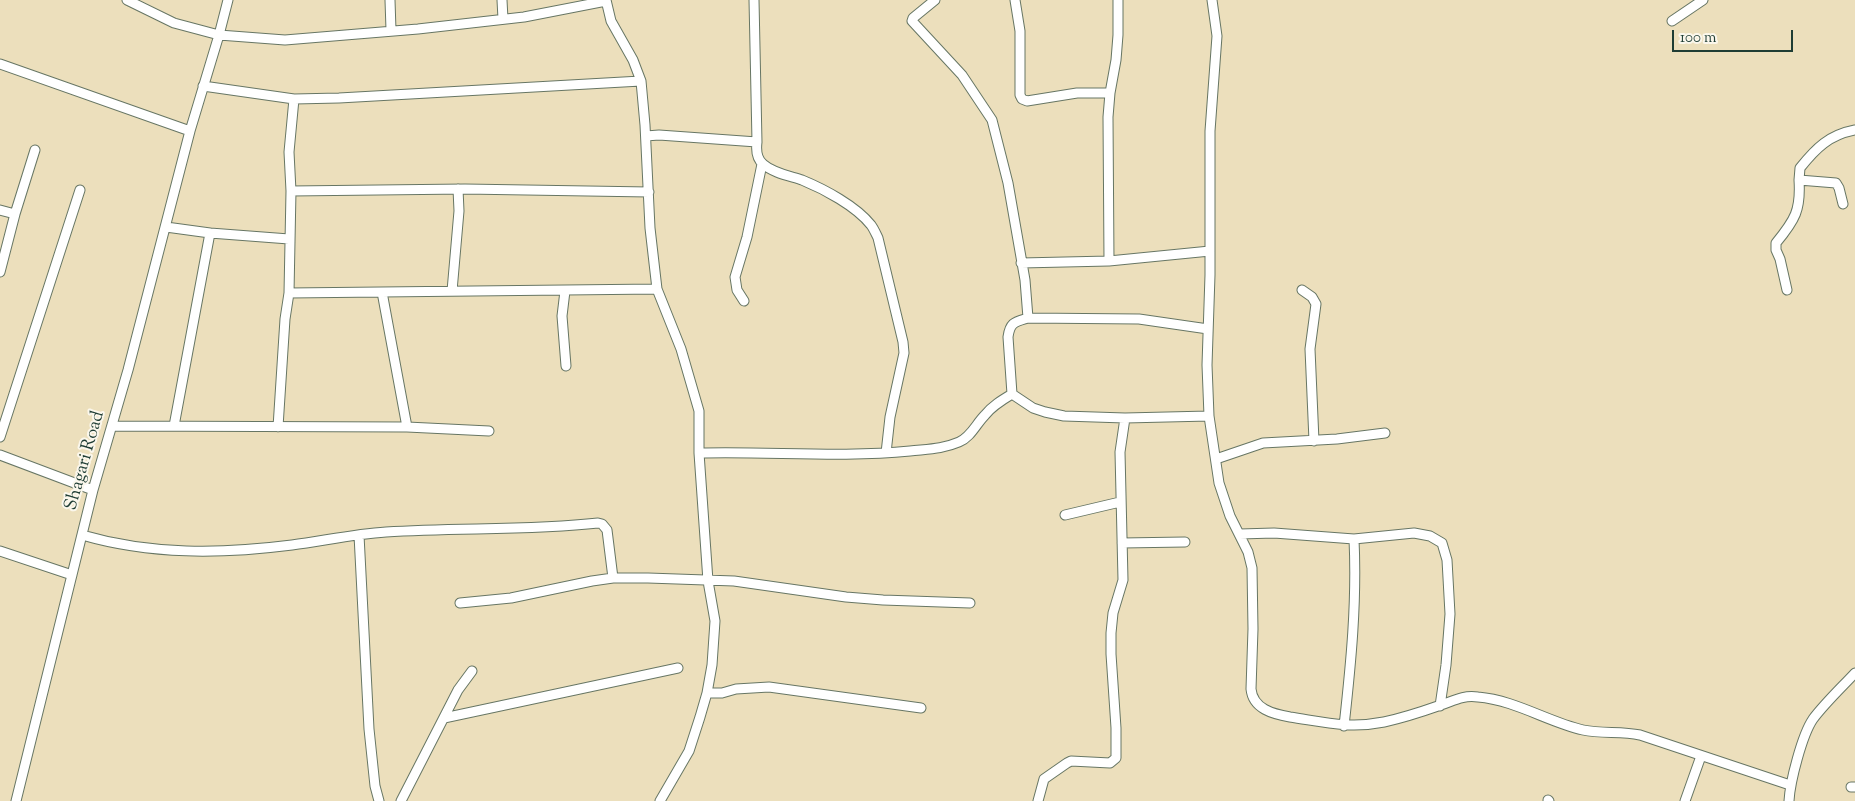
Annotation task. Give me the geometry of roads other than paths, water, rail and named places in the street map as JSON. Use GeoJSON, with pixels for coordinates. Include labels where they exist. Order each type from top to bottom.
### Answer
{"type":"FeatureCollection","features":[{"type":"Feature","properties":{"kind":"street"},"geometry":{"type":"LineString","coordinates":[[127,0],[174,23],[219,35],[285,40],[418,29],[503,19],[578,7],[606,0],[611,21],[633,60],[641,81],[646,136],[650,228],[657,289],[681,349],[699,411],[699,453],[708,581],[715,621],[714,645],[707,693],[689,751],[660,801]]}},
{"type":"Feature","properties":{"kind":"street","name":"Shagari Road"},"geometry":{"type":"LineString","coordinates":[[16,801],[93,490],[166,227],[202,86],[219,35],[228,0]]}},
{"type":"Feature","properties":{"kind":"street"},"geometry":{"type":"LineString","coordinates":[[390,0],[391,30]]}},
{"type":"Feature","properties":{"kind":"street"},"geometry":{"type":"LineString","coordinates":[[502,0],[503,19]]}},
{"type":"Feature","properties":{"kind":"street"},"geometry":{"type":"LineString","coordinates":[[754,0],[757,142],[758,156],[762,164],[830,193],[855,210],[871,225],[878,238],[904,353],[890,417],[886,454]]}},
{"type":"Feature","properties":{"kind":"street"},"geometry":{"type":"LineString","coordinates":[[1015,0],[1020,31],[1019,84],[1022,99],[1027,101],[1077,92],[1110,93]]}},
{"type":"Feature","properties":{"kind":"street"},"geometry":{"type":"LineString","coordinates":[[1109,261],[1110,93],[1117,43],[1118,0]]}},
{"type":"Feature","properties":{"kind":"street"},"geometry":{"type":"LineString","coordinates":[[1212,0],[1217,36],[1210,131],[1210,250],[1207,364],[1209,416],[1224,498],[1230,516],[1248,552],[1252,568],[1251,696],[1256,704],[1276,714],[1344,726],[1359,726],[1385,722],[1467,696],[1490,699],[1583,730],[1614,731],[1640,735],[1790,785]]}},
{"type":"Feature","properties":{"kind":"street"},"geometry":{"type":"LineString","coordinates":[[1672,21],[1702,0]]}},
{"type":"Feature","properties":{"kind":"street"},"geometry":{"type":"LineString","coordinates":[[930,1],[912,21],[962,75],[992,120],[1008,183],[1028,318]]}},
{"type":"Feature","properties":{"kind":"street"},"geometry":{"type":"LineString","coordinates":[[0,64],[190,131]]}},
{"type":"Feature","properties":{"kind":"street"},"geometry":{"type":"LineString","coordinates":[[202,86],[294,99],[641,81]]}},
{"type":"Feature","properties":{"kind":"street"},"geometry":{"type":"LineString","coordinates":[[278,427],[285,319],[289,294],[291,191],[289,152],[294,99]]}},
{"type":"Feature","properties":{"kind":"street"},"geometry":{"type":"LineString","coordinates":[[1787,290],[1776,250],[1776,242],[1786,231],[1798,211],[1800,168],[1822,144],[1838,134],[1855,130]]}},
{"type":"Feature","properties":{"kind":"street"},"geometry":{"type":"LineString","coordinates":[[646,136],[659,135],[757,142]]}},
{"type":"Feature","properties":{"kind":"street"},"geometry":{"type":"LineString","coordinates":[[0,272],[15,214],[35,150]]}},
{"type":"Feature","properties":{"kind":"street"},"geometry":{"type":"LineString","coordinates":[[744,301],[736,290],[735,277],[747,237],[762,164]]}},
{"type":"Feature","properties":{"kind":"street"},"geometry":{"type":"LineString","coordinates":[[1799,180],[1836,183],[1843,204]]}},
{"type":"Feature","properties":{"kind":"street"},"geometry":{"type":"LineString","coordinates":[[291,191],[458,189],[649,192]]}},
{"type":"Feature","properties":{"kind":"street"},"geometry":{"type":"LineString","coordinates":[[452,291],[459,211],[458,189]]}},
{"type":"Feature","properties":{"kind":"street"},"geometry":{"type":"LineString","coordinates":[[0,437],[80,190]]}},
{"type":"Feature","properties":{"kind":"street"},"geometry":{"type":"LineString","coordinates":[[0,210],[15,214]]}},
{"type":"Feature","properties":{"kind":"street"},"geometry":{"type":"LineString","coordinates":[[166,227],[210,233],[289,239]]}},
{"type":"Feature","properties":{"kind":"street"},"geometry":{"type":"LineString","coordinates":[[174,426],[210,233]]}},
{"type":"Feature","properties":{"kind":"street"},"geometry":{"type":"LineString","coordinates":[[1021,263],[1109,261],[1210,250]]}},
{"type":"Feature","properties":{"kind":"street"},"geometry":{"type":"LineString","coordinates":[[289,294],[657,289]]}},
{"type":"Feature","properties":{"kind":"street"},"geometry":{"type":"LineString","coordinates":[[1302,290],[1312,297],[1316,304],[1310,349],[1314,441]]}},
{"type":"Feature","properties":{"kind":"street"},"geometry":{"type":"LineString","coordinates":[[566,291],[562,316],[566,366]]}},
{"type":"Feature","properties":{"kind":"street"},"geometry":{"type":"LineString","coordinates":[[382,292],[407,427]]}},
{"type":"Feature","properties":{"kind":"street"},"geometry":{"type":"LineString","coordinates":[[1208,329],[1139,319],[1028,318],[1016,322],[1009,327],[1008,348],[1012,394],[1024,404],[1045,412],[1074,417],[1209,416]]}},
{"type":"Feature","properties":{"kind":"street"},"geometry":{"type":"LineString","coordinates":[[699,453],[755,452],[835,455],[886,454],[931,450],[961,442],[974,431],[984,415],[1012,394]]}},
{"type":"Feature","properties":{"kind":"street"},"geometry":{"type":"LineString","coordinates":[[1038,801],[1044,779],[1067,762],[1110,763],[1116,758],[1111,633],[1113,613],[1123,580],[1120,452],[1125,418]]}},
{"type":"Feature","properties":{"kind":"street"},"geometry":{"type":"LineString","coordinates":[[112,426],[407,427],[489,431]]}},
{"type":"Feature","properties":{"kind":"street"},"geometry":{"type":"LineString","coordinates":[[1216,459],[1263,443],[1314,441],[1385,433]]}},
{"type":"Feature","properties":{"kind":"street"},"geometry":{"type":"LineString","coordinates":[[0,455],[93,490]]}},
{"type":"Feature","properties":{"kind":"street"},"geometry":{"type":"LineString","coordinates":[[1065,516],[1120,502]]}},
{"type":"Feature","properties":{"kind":"street"},"geometry":{"type":"LineString","coordinates":[[82,535],[126,546],[189,552],[289,545],[359,535],[414,530],[551,528],[598,523],[602,524],[607,530],[613,578]]}},
{"type":"Feature","properties":{"kind":"street"},"geometry":{"type":"LineString","coordinates":[[1240,534],[1274,533],[1354,539],[1414,533],[1430,536],[1442,543],[1447,560],[1450,614],[1446,665],[1440,706]]}},
{"type":"Feature","properties":{"kind":"street"},"geometry":{"type":"LineString","coordinates":[[359,535],[369,729],[378,801]]}},
{"type":"Feature","properties":{"kind":"street"},"geometry":{"type":"LineString","coordinates":[[1344,726],[1355,600],[1354,539]]}},
{"type":"Feature","properties":{"kind":"street"},"geometry":{"type":"LineString","coordinates":[[1122,542],[1185,542]]}},
{"type":"Feature","properties":{"kind":"street"},"geometry":{"type":"LineString","coordinates":[[0,551],[72,575]]}},
{"type":"Feature","properties":{"kind":"street"},"geometry":{"type":"LineString","coordinates":[[460,603],[511,598],[613,578],[734,581],[846,597],[970,603]]}},
{"type":"Feature","properties":{"kind":"street"},"geometry":{"type":"LineString","coordinates":[[444,718],[678,668]]}},
{"type":"Feature","properties":{"kind":"street"},"geometry":{"type":"LineString","coordinates":[[401,801],[458,690],[472,671]]}},
{"type":"Feature","properties":{"kind":"street"},"geometry":{"type":"LineString","coordinates":[[1788,801],[1790,785],[1808,729],[1814,718],[1855,673]]}},
{"type":"Feature","properties":{"kind":"street"},"geometry":{"type":"LineString","coordinates":[[707,693],[769,687],[921,708]]}},
{"type":"Feature","properties":{"kind":"street"},"geometry":{"type":"LineString","coordinates":[[1684,801],[1701,756]]}}]}
